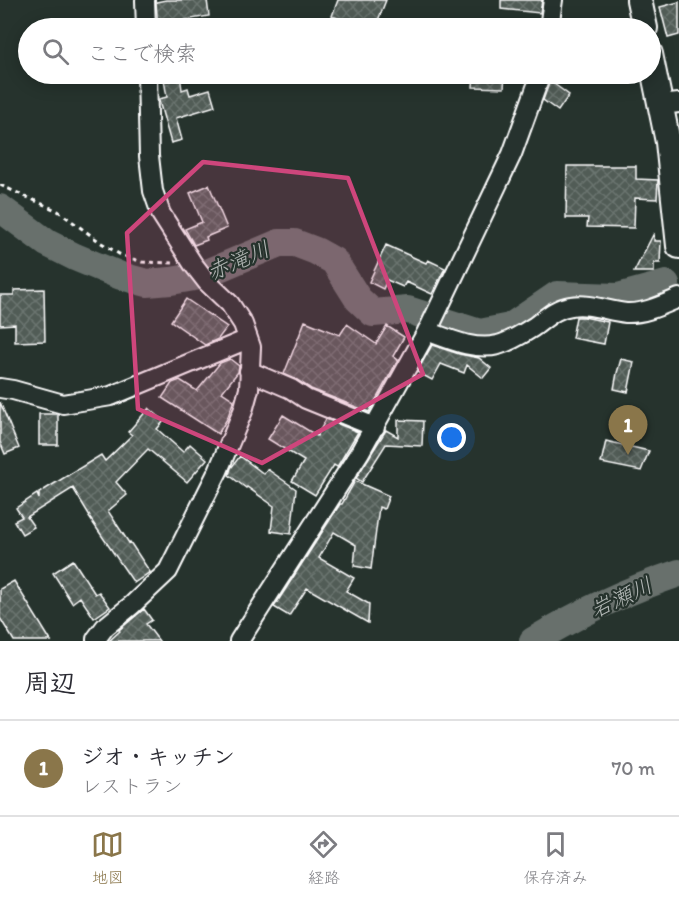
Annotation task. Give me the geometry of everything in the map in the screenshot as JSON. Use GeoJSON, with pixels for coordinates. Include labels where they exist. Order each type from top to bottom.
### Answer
{"type":"FeatureCollection","features":[{"type":"Feature","properties":{"kind":"main road"},"geometry":{"type":"LineString","coordinates":[[639,0],[643,18]]}},
{"type":"Feature","properties":{"kind":"main road"},"geometry":{"type":"LineString","coordinates":[[661,80],[670,104],[668,142],[679,246]]}},
{"type":"Feature","properties":{"kind":"street"},"geometry":{"type":"LineString","coordinates":[[145,0],[146,18]]}},
{"type":"Feature","properties":{"kind":"street"},"geometry":{"type":"LineString","coordinates":[[550,18],[553,0]]}},
{"type":"Feature","properties":{"kind":"street"},"geometry":{"type":"LineString","coordinates":[[96,641],[105,627],[168,571],[218,471],[243,411],[249,390],[251,347],[243,324],[230,304],[207,282],[193,264],[161,214],[153,191],[149,156],[147,84]]}},
{"type":"Feature","properties":{"kind":"street"},"geometry":{"type":"LineString","coordinates":[[239,641],[375,427],[428,328],[512,154],[537,84]]}},
{"type":"Feature","properties":{"kind":"street"},"geometry":{"type":"LineString","coordinates":[[428,328],[460,343],[497,346],[515,339],[554,311],[570,306],[586,305],[628,313],[644,311],[679,298]]}},
{"type":"Feature","properties":{"kind":"street"},"geometry":{"type":"LineString","coordinates":[[0,388],[63,404],[111,396],[248,339]]}},
{"type":"Feature","properties":{"kind":"street"},"geometry":{"type":"LineString","coordinates":[[249,371],[291,389],[306,399],[375,427]]}},
{"type":"Feature","properties":{"kind":"path"},"geometry":{"type":"LineString","coordinates":[[0,185],[58,211],[119,254],[142,262],[193,264]]}},
{"type":"Feature","properties":{"kind":"highlighted area"},"geometry":{"type":"Polygon","coordinates":[[[203,162],[348,178],[423,374],[262,463],[138,409],[127,233],[203,162]]]}},
{"type":"Feature","properties":{"kind":"building"},"geometry":{"type":"Polygon","coordinates":[[[207,0],[209,16],[157,18],[156,2],[207,0]]]}},
{"type":"Feature","properties":{"kind":"building"},"geometry":{"type":"Polygon","coordinates":[[[338,0],[386,0],[379,18],[332,16],[338,0]]]}},
{"type":"Feature","properties":{"kind":"building"},"geometry":{"type":"Polygon","coordinates":[[[501,0],[542,0],[540,13],[501,9],[501,0]]]}},
{"type":"Feature","properties":{"kind":"building"},"geometry":{"type":"Polygon","coordinates":[[[679,2],[679,35],[668,38],[660,7],[679,2]]]}},
{"type":"Feature","properties":{"kind":"building"},"geometry":{"type":"Polygon","coordinates":[[[165,84],[181,84],[182,90],[188,88],[190,95],[210,89],[215,106],[176,118],[182,140],[171,143],[159,101],[167,97],[165,84]]]}},
{"type":"Feature","properties":{"kind":"building"},"geometry":{"type":"Polygon","coordinates":[[[473,84],[504,84],[504,88],[473,87],[473,84]]]}},
{"type":"Feature","properties":{"kind":"building"},"geometry":{"type":"Polygon","coordinates":[[[549,84],[554,84],[569,95],[558,111],[543,100],[549,84]]]}},
{"type":"Feature","properties":{"kind":"building"},"geometry":{"type":"Polygon","coordinates":[[[567,166],[636,166],[636,179],[658,180],[657,199],[635,198],[634,228],[587,227],[588,218],[566,218],[567,166]]]}},
{"type":"Feature","properties":{"kind":"building"},"geometry":{"type":"Polygon","coordinates":[[[209,185],[227,228],[194,245],[185,229],[202,222],[190,193],[209,185]]]}},
{"type":"Feature","properties":{"kind":"building"},"geometry":{"type":"Polygon","coordinates":[[[654,233],[654,241],[661,241],[660,263],[654,263],[654,272],[634,272],[654,233]]]}},
{"type":"Feature","properties":{"kind":"building"},"geometry":{"type":"Polygon","coordinates":[[[386,245],[426,263],[428,260],[445,268],[432,294],[406,282],[403,287],[387,280],[383,289],[369,282],[386,245]]]}},
{"type":"Feature","properties":{"kind":"building"},"geometry":{"type":"Polygon","coordinates":[[[44,289],[45,341],[15,342],[15,324],[0,325],[0,295],[14,295],[14,290],[44,289]]]}},
{"type":"Feature","properties":{"kind":"building"},"geometry":{"type":"Polygon","coordinates":[[[186,299],[227,327],[218,339],[205,345],[171,321],[186,299]]]}},
{"type":"Feature","properties":{"kind":"building"},"geometry":{"type":"Polygon","coordinates":[[[576,317],[608,322],[604,344],[572,338],[576,317]]]}},
{"type":"Feature","properties":{"kind":"building"},"geometry":{"type":"Polygon","coordinates":[[[305,321],[340,335],[347,324],[376,344],[387,326],[404,337],[393,356],[398,360],[369,412],[311,389],[284,374],[305,321]]]}},
{"type":"Feature","properties":{"kind":"building"},"geometry":{"type":"Polygon","coordinates":[[[432,345],[479,358],[491,368],[483,378],[467,365],[464,373],[441,364],[432,380],[417,372],[432,345]]]}},
{"type":"Feature","properties":{"kind":"building"},"geometry":{"type":"Polygon","coordinates":[[[230,359],[239,366],[238,372],[222,392],[234,400],[218,434],[162,398],[172,383],[180,380],[197,391],[220,363],[230,359]]]}},
{"type":"Feature","properties":{"kind":"building"},"geometry":{"type":"Polygon","coordinates":[[[621,359],[634,362],[628,392],[614,389],[621,359]]]}},
{"type":"Feature","properties":{"kind":"building"},"geometry":{"type":"Polygon","coordinates":[[[0,402],[19,448],[5,454],[0,442],[0,402]]]}},
{"type":"Feature","properties":{"kind":"building"},"geometry":{"type":"Polygon","coordinates":[[[149,408],[164,421],[157,429],[183,452],[190,444],[207,459],[187,482],[148,449],[116,482],[127,495],[108,511],[150,572],[134,583],[89,517],[73,488],[27,517],[34,527],[22,534],[14,521],[22,517],[16,508],[37,494],[39,499],[39,493],[101,455],[105,461],[132,435],[128,432],[149,408]]]}},
{"type":"Feature","properties":{"kind":"building"},"geometry":{"type":"Polygon","coordinates":[[[39,414],[58,414],[58,445],[39,445],[39,414]]]}},
{"type":"Feature","properties":{"kind":"building"},"geometry":{"type":"Polygon","coordinates":[[[283,415],[317,436],[326,419],[358,432],[337,467],[334,465],[315,495],[292,481],[304,461],[268,439],[283,415]]]}},
{"type":"Feature","properties":{"kind":"building"},"geometry":{"type":"Polygon","coordinates":[[[398,420],[423,421],[422,446],[386,444],[362,482],[356,478],[386,430],[398,437],[398,420]]]}},
{"type":"Feature","properties":{"kind":"building"},"geometry":{"type":"Polygon","coordinates":[[[606,441],[649,451],[641,471],[601,463],[606,441]]]}},
{"type":"Feature","properties":{"kind":"building"},"geometry":{"type":"Polygon","coordinates":[[[240,456],[264,474],[267,469],[296,489],[291,534],[271,531],[274,506],[229,475],[240,456]]]}},
{"type":"Feature","properties":{"kind":"building"},"geometry":{"type":"Polygon","coordinates":[[[355,481],[389,496],[384,509],[379,507],[371,569],[354,566],[356,545],[334,532],[319,558],[354,578],[346,591],[369,604],[368,623],[307,588],[289,616],[274,607],[355,481]]]}},
{"type":"Feature","properties":{"kind":"building"},"geometry":{"type":"Polygon","coordinates":[[[73,560],[95,594],[99,592],[110,607],[94,618],[80,597],[72,603],[53,573],[73,560]]]}},
{"type":"Feature","properties":{"kind":"building"},"geometry":{"type":"Polygon","coordinates":[[[14,581],[51,641],[14,641],[0,618],[0,589],[14,581]]]}},
{"type":"Feature","properties":{"kind":"building"},"geometry":{"type":"Polygon","coordinates":[[[144,609],[152,620],[146,624],[159,641],[109,641],[119,630],[144,609]]]}},
{"type":"Feature","properties":{"kind":"waterway","name":"赤滝川"},"geometry":{"type":"LineString","coordinates":[[0,208],[47,243],[121,276],[147,283],[200,276],[279,243],[295,243],[334,261],[358,299],[373,313],[408,310],[480,333],[510,327],[557,295],[618,297],[666,284]]}},
{"type":"Feature","properties":{"kind":"waterway","name":"岩瀬川"},"geometry":{"type":"LineString","coordinates":[[533,641],[604,603],[679,573]]}},
{"type":"Feature","properties":{"kind":"place","name":"ジオ・キッチン"},"geometry":{"type":"Point","coordinates":[628,455]}}]}
